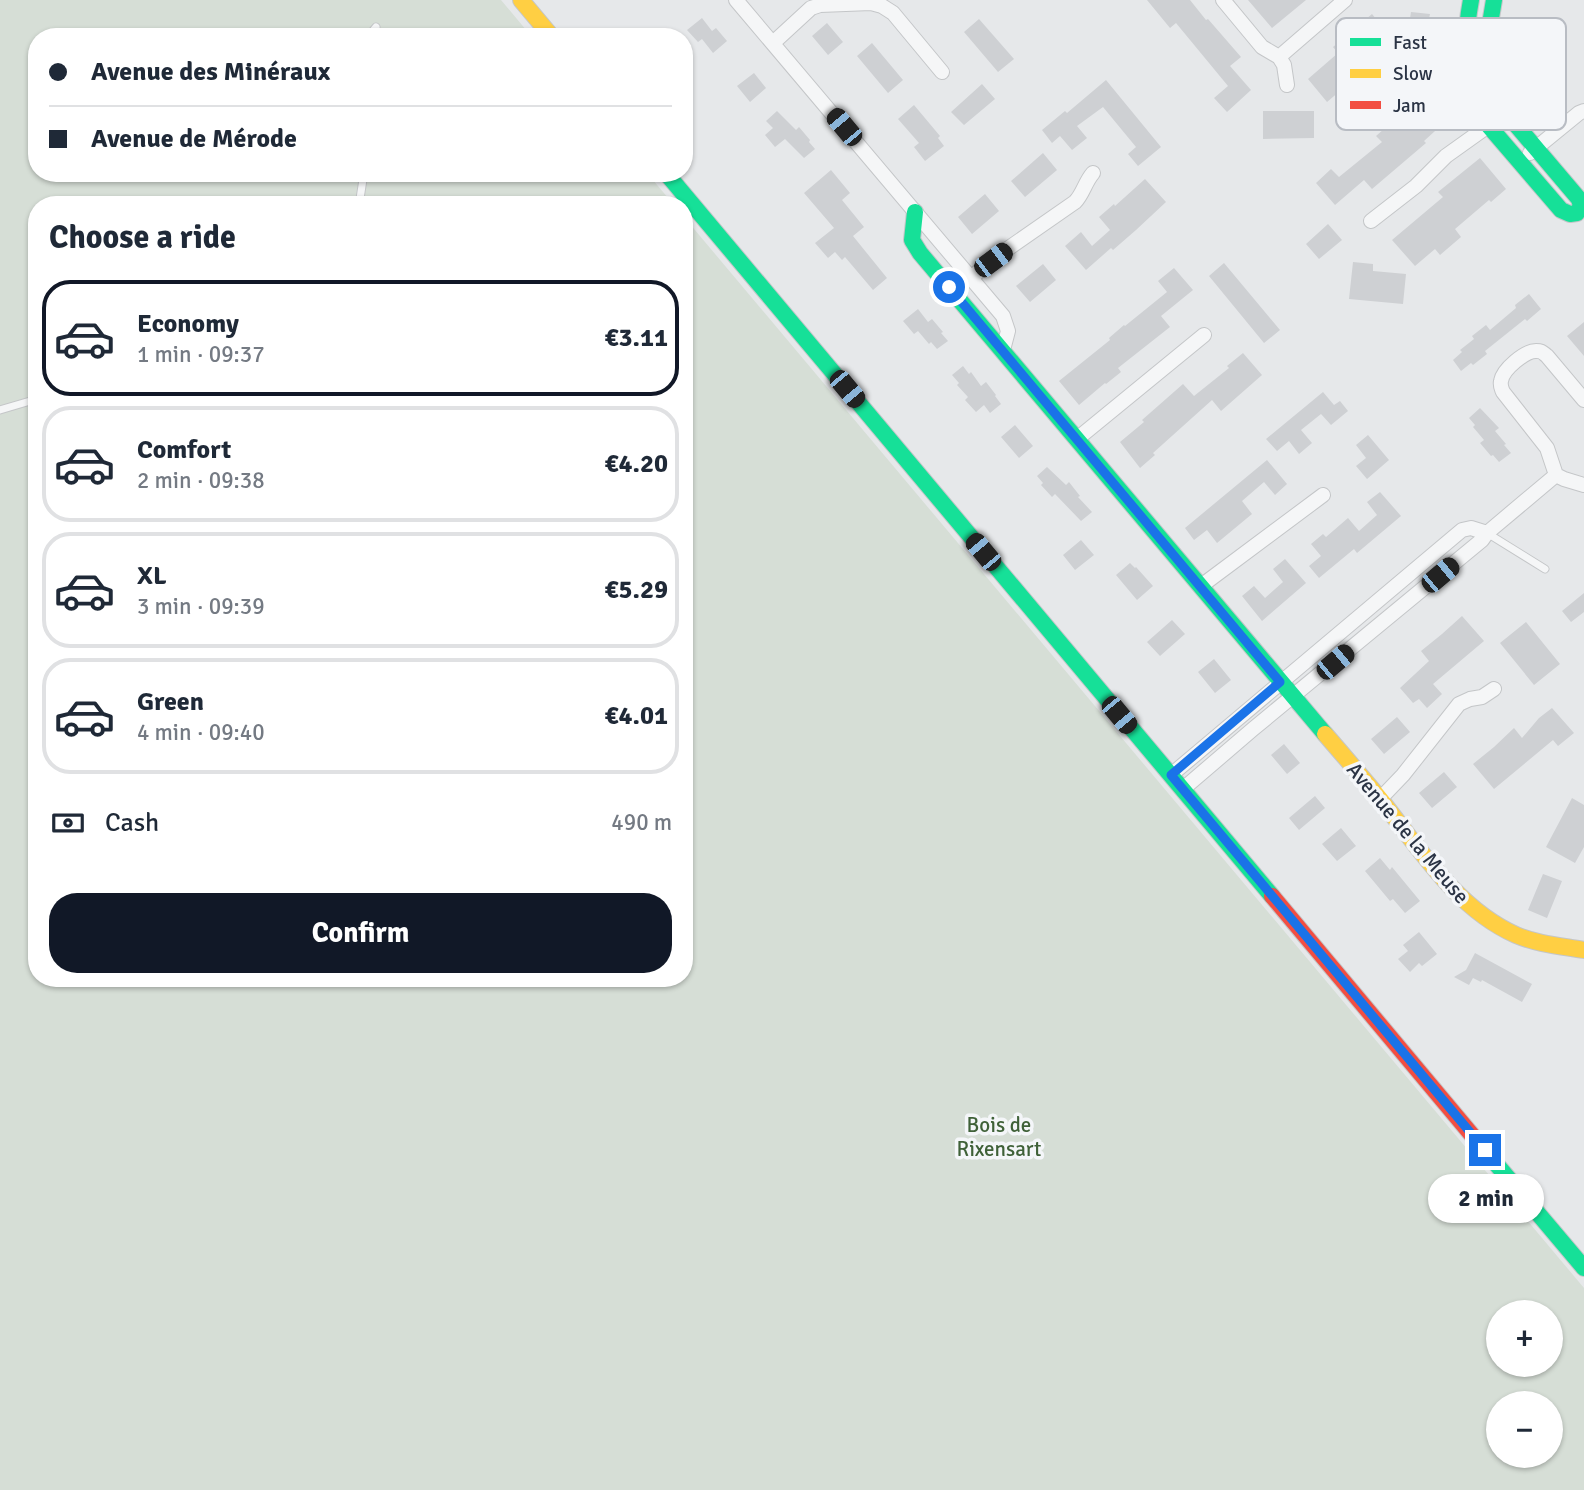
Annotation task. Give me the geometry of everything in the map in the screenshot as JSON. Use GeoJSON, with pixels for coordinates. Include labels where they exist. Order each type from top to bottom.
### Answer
{"type":"FeatureCollection","features":[{"type":"Feature","properties":{"kind":"street"},"geometry":{"type":"LineString","coordinates":[[521,0],[544,28]]}},
{"type":"Feature","properties":{"kind":"street"},"geometry":{"type":"LineString","coordinates":[[736,0],[1003,316],[1008,331],[1003,350]]}},
{"type":"Feature","properties":{"kind":"street"},"geometry":{"type":"LineString","coordinates":[[1223,0],[1262,47],[1279,57],[1284,65],[1287,85]]}},
{"type":"Feature","properties":{"kind":"street"},"geometry":{"type":"LineString","coordinates":[[1279,57],[1345,0]]}},
{"type":"Feature","properties":{"kind":"street"},"geometry":{"type":"LineString","coordinates":[[1469,18],[1473,0],[1494,2]]}},
{"type":"Feature","properties":{"kind":"street"},"geometry":{"type":"LineString","coordinates":[[773,43],[811,8],[820,5],[871,3],[893,13],[942,72]]}},
{"type":"Feature","properties":{"kind":"street"},"geometry":{"type":"LineString","coordinates":[[1566,124],[1584,111]]}},
{"type":"Feature","properties":{"kind":"street"},"geometry":{"type":"LineString","coordinates":[[1371,221],[1416,186],[1446,156],[1481,130]]}},
{"type":"Feature","properties":{"kind":"street"},"geometry":{"type":"LineString","coordinates":[[1492,130],[1562,210],[1570,214],[1577,213],[1581,206],[1579,199],[1521,130]]}},
{"type":"Feature","properties":{"kind":"street"},"geometry":{"type":"LineString","coordinates":[[1520,162],[1559,130]]}},
{"type":"Feature","properties":{"kind":"street"},"geometry":{"type":"LineString","coordinates":[[971,278],[1016,242],[1075,202],[1093,173]]}},
{"type":"Feature","properties":{"kind":"street"},"geometry":{"type":"LineString","coordinates":[[674,182],[685,196]]}},
{"type":"Feature","properties":{"kind":"street"},"geometry":{"type":"LineString","coordinates":[[693,205],[1584,1268]]}},
{"type":"Feature","properties":{"kind":"street","name":"Avenue de la Meuse"},"geometry":{"type":"LineString","coordinates":[[915,212],[912,240],[914,246],[1452,888],[1482,916],[1517,935],[1546,944],[1584,950]]}},
{"type":"Feature","properties":{"kind":"street"},"geometry":{"type":"LineString","coordinates":[[1077,439],[1204,335]]}},
{"type":"Feature","properties":{"kind":"street"},"geometry":{"type":"LineString","coordinates":[[1584,400],[1540,351],[1533,351],[1521,357],[1503,375],[1503,392],[1547,448],[1556,475],[1584,485]]}},
{"type":"Feature","properties":{"kind":"street"},"geometry":{"type":"LineString","coordinates":[[1183,789],[1556,475]]}},
{"type":"Feature","properties":{"kind":"street"},"geometry":{"type":"LineString","coordinates":[[1201,586],[1323,495]]}},
{"type":"Feature","properties":{"kind":"street"},"geometry":{"type":"LineString","coordinates":[[1171,775],[1461,530],[1471,528],[1487,533]]}},
{"type":"Feature","properties":{"kind":"street"},"geometry":{"type":"LineString","coordinates":[[1380,799],[1403,775],[1459,704],[1482,697],[1494,689]]}},
{"type":"Feature","properties":{"kind":"lane"},"geometry":{"type":"LineString","coordinates":[[0,410],[28,402]]}},
{"type":"Feature","properties":{"kind":"lane"},"geometry":{"type":"LineString","coordinates":[[1487,533],[1545,569]]}},
{"type":"Feature","properties":{"kind":"green space","name":"Bois de Rixensart"},"geometry":{"type":"Polygon","coordinates":[[[0,0],[501,0],[524,28],[28,28],[28,182],[655,182],[666,196],[28,196],[28,987],[693,987],[693,228],[1584,1288],[1584,1490],[0,1490],[0,0]]]}},
{"type":"Feature","properties":{"kind":"building"},"geometry":{"type":"Polygon","coordinates":[[[1147,0],[1190,0],[1241,57],[1230,66],[1251,90],[1227,112],[1214,98],[1228,86],[1176,23],[1170,28],[1147,0]]]}},
{"type":"Feature","properties":{"kind":"building"},"geometry":{"type":"Polygon","coordinates":[[[1248,0],[1306,0],[1272,28],[1248,0]]]}},
{"type":"Feature","properties":{"kind":"building"},"geometry":{"type":"Polygon","coordinates":[[[1411,12],[1430,14],[1429,18],[1410,18],[1411,12]]]}},
{"type":"Feature","properties":{"kind":"building"},"geometry":{"type":"Polygon","coordinates":[[[702,18],[712,31],[716,28],[727,41],[713,53],[702,39],[698,42],[693,37],[693,28],[690,28],[702,18]]]}},
{"type":"Feature","properties":{"kind":"building"},"geometry":{"type":"Polygon","coordinates":[[[979,19],[1014,59],[998,72],[964,32],[979,19]]]}},
{"type":"Feature","properties":{"kind":"building"},"geometry":{"type":"Polygon","coordinates":[[[827,23],[843,42],[828,55],[812,36],[827,23]]]}},
{"type":"Feature","properties":{"kind":"building"},"geometry":{"type":"Polygon","coordinates":[[[872,43],[903,80],[888,93],[857,56],[872,43]]]}},
{"type":"Feature","properties":{"kind":"building"},"geometry":{"type":"Polygon","coordinates":[[[1336,55],[1336,94],[1327,102],[1308,79],[1336,55]]]}},
{"type":"Feature","properties":{"kind":"building"},"geometry":{"type":"Polygon","coordinates":[[[754,73],[766,88],[750,102],[737,86],[754,73]]]}},
{"type":"Feature","properties":{"kind":"building"},"geometry":{"type":"Polygon","coordinates":[[[1106,80],[1161,147],[1138,166],[1128,154],[1136,147],[1103,107],[1077,126],[1087,138],[1072,150],[1060,136],[1052,143],[1042,130],[1106,80]]]}},
{"type":"Feature","properties":{"kind":"building"},"geometry":{"type":"Polygon","coordinates":[[[982,84],[995,99],[964,125],[951,112],[982,84]]]}},
{"type":"Feature","properties":{"kind":"building"},"geometry":{"type":"Polygon","coordinates":[[[914,105],[940,136],[938,138],[944,146],[925,161],[914,147],[919,143],[898,119],[914,105]]]}},
{"type":"Feature","properties":{"kind":"building"},"geometry":{"type":"Polygon","coordinates":[[[777,111],[796,130],[799,127],[810,140],[815,149],[804,158],[785,139],[775,147],[765,135],[773,128],[766,121],[777,111]]]}},
{"type":"Feature","properties":{"kind":"building"},"geometry":{"type":"Polygon","coordinates":[[[1263,111],[1314,111],[1314,138],[1263,139],[1263,111]]]}},
{"type":"Feature","properties":{"kind":"building"},"geometry":{"type":"Polygon","coordinates":[[[1383,130],[1436,130],[1424,141],[1426,143],[1372,189],[1364,180],[1335,205],[1316,183],[1331,169],[1339,177],[1382,142],[1376,136],[1383,130]]]}},
{"type":"Feature","properties":{"kind":"building"},"geometry":{"type":"Polygon","coordinates":[[[1043,153],[1057,170],[1025,197],[1011,181],[1043,153]]]}},
{"type":"Feature","properties":{"kind":"building"},"geometry":{"type":"Polygon","coordinates":[[[1480,158],[1506,189],[1455,229],[1461,237],[1440,255],[1435,249],[1415,266],[1392,240],[1443,197],[1438,192],[1480,158]]]}},
{"type":"Feature","properties":{"kind":"building"},"geometry":{"type":"Polygon","coordinates":[[[831,170],[850,193],[842,200],[864,227],[853,236],[887,278],[873,290],[845,257],[842,260],[835,252],[828,258],[815,243],[834,228],[804,193],[831,170]]]}},
{"type":"Feature","properties":{"kind":"building"},"geometry":{"type":"Polygon","coordinates":[[[1145,179],[1166,202],[1113,250],[1111,248],[1086,270],[1065,246],[1081,232],[1092,246],[1110,230],[1099,217],[1145,179]]]}},
{"type":"Feature","properties":{"kind":"building"},"geometry":{"type":"Polygon","coordinates":[[[985,194],[999,211],[972,234],[958,217],[985,194]]]}},
{"type":"Feature","properties":{"kind":"building"},"geometry":{"type":"Polygon","coordinates":[[[1328,224],[1342,240],[1319,259],[1306,244],[1328,224]]]}},
{"type":"Feature","properties":{"kind":"building"},"geometry":{"type":"Polygon","coordinates":[[[1353,262],[1373,264],[1373,271],[1406,274],[1403,304],[1349,299],[1353,262]]]}},
{"type":"Feature","properties":{"kind":"building"},"geometry":{"type":"Polygon","coordinates":[[[1224,263],[1280,330],[1264,343],[1209,276],[1224,263]]]}},
{"type":"Feature","properties":{"kind":"building"},"geometry":{"type":"Polygon","coordinates":[[[1043,264],[1056,280],[1030,302],[1016,286],[1043,264]]]}},
{"type":"Feature","properties":{"kind":"building"},"geometry":{"type":"Polygon","coordinates":[[[1174,268],[1193,290],[1161,316],[1170,327],[1118,368],[1121,372],[1079,405],[1059,381],[1167,292],[1158,281],[1174,268]]]}},
{"type":"Feature","properties":{"kind":"building"},"geometry":{"type":"Polygon","coordinates":[[[1529,294],[1541,309],[1485,351],[1487,354],[1473,365],[1471,363],[1461,371],[1453,360],[1462,352],[1460,350],[1474,339],[1472,336],[1486,325],[1490,330],[1529,294]]]}},
{"type":"Feature","properties":{"kind":"building"},"geometry":{"type":"Polygon","coordinates":[[[918,309],[928,322],[932,319],[948,341],[937,349],[918,331],[914,334],[903,321],[918,309]]]}},
{"type":"Feature","properties":{"kind":"building"},"geometry":{"type":"Polygon","coordinates":[[[1584,322],[1584,356],[1567,336],[1584,322]]]}},
{"type":"Feature","properties":{"kind":"building"},"geometry":{"type":"Polygon","coordinates":[[[1243,353],[1262,375],[1221,411],[1212,400],[1140,468],[1120,442],[1183,384],[1194,396],[1243,353]]]}},
{"type":"Feature","properties":{"kind":"building"},"geometry":{"type":"Polygon","coordinates":[[[963,366],[981,386],[986,382],[996,395],[1001,404],[990,413],[984,405],[976,412],[965,400],[968,397],[952,375],[963,366]]]}},
{"type":"Feature","properties":{"kind":"building"},"geometry":{"type":"Polygon","coordinates":[[[1323,392],[1334,405],[1340,401],[1348,411],[1331,425],[1321,414],[1301,430],[1312,443],[1299,454],[1289,441],[1277,451],[1266,439],[1323,392]]]}},
{"type":"Feature","properties":{"kind":"building"},"geometry":{"type":"Polygon","coordinates":[[[1480,408],[1499,428],[1495,431],[1511,453],[1499,462],[1480,443],[1484,440],[1469,418],[1480,408]]]}},
{"type":"Feature","properties":{"kind":"building"},"geometry":{"type":"Polygon","coordinates":[[[1015,425],[1033,446],[1019,458],[1001,437],[1015,425]]]}},
{"type":"Feature","properties":{"kind":"building"},"geometry":{"type":"Polygon","coordinates":[[[1368,435],[1389,460],[1367,479],[1356,466],[1366,458],[1356,445],[1368,435]]]}},
{"type":"Feature","properties":{"kind":"building"},"geometry":{"type":"Polygon","coordinates":[[[1267,460],[1287,484],[1275,495],[1264,482],[1242,501],[1252,514],[1217,543],[1207,530],[1194,540],[1185,528],[1267,460]]]}},
{"type":"Feature","properties":{"kind":"building"},"geometry":{"type":"Polygon","coordinates":[[[1047,467],[1066,485],[1069,482],[1092,512],[1081,521],[1055,494],[1052,497],[1041,485],[1043,483],[1037,476],[1047,467]]]}},
{"type":"Feature","properties":{"kind":"building"},"geometry":{"type":"Polygon","coordinates":[[[1380,492],[1401,516],[1357,553],[1354,549],[1319,578],[1309,566],[1321,556],[1311,544],[1323,534],[1326,537],[1348,518],[1359,531],[1377,515],[1367,502],[1380,492]]]}},
{"type":"Feature","properties":{"kind":"building"},"geometry":{"type":"Polygon","coordinates":[[[1081,540],[1094,555],[1075,570],[1063,555],[1081,540]]]}},
{"type":"Feature","properties":{"kind":"building"},"geometry":{"type":"Polygon","coordinates":[[[1285,559],[1306,583],[1262,621],[1242,596],[1254,586],[1265,598],[1283,582],[1273,569],[1285,559]]]}},
{"type":"Feature","properties":{"kind":"building"},"geometry":{"type":"Polygon","coordinates":[[[1130,563],[1153,586],[1137,600],[1116,575],[1130,563]]]}},
{"type":"Feature","properties":{"kind":"building"},"geometry":{"type":"Polygon","coordinates":[[[1584,593],[1584,612],[1571,622],[1562,611],[1584,593]]]}},
{"type":"Feature","properties":{"kind":"building"},"geometry":{"type":"Polygon","coordinates":[[[1462,616],[1484,641],[1433,684],[1442,694],[1427,708],[1419,699],[1413,703],[1400,688],[1429,661],[1421,651],[1462,616]]]}},
{"type":"Feature","properties":{"kind":"building"},"geometry":{"type":"Polygon","coordinates":[[[1172,620],[1185,634],[1160,656],[1147,642],[1172,620]]]}},
{"type":"Feature","properties":{"kind":"building"},"geometry":{"type":"Polygon","coordinates":[[[1526,622],[1560,664],[1534,685],[1500,643],[1526,622]]]}},
{"type":"Feature","properties":{"kind":"building"},"geometry":{"type":"Polygon","coordinates":[[[1214,659],[1231,680],[1215,693],[1198,672],[1214,659]]]}},
{"type":"Feature","properties":{"kind":"building"},"geometry":{"type":"Polygon","coordinates":[[[1552,708],[1574,733],[1558,746],[1553,740],[1494,789],[1473,764],[1514,728],[1522,738],[1539,718],[1552,708]]]}},
{"type":"Feature","properties":{"kind":"building"},"geometry":{"type":"Polygon","coordinates":[[[1397,717],[1410,732],[1384,754],[1371,739],[1397,717]]]}},
{"type":"Feature","properties":{"kind":"building"},"geometry":{"type":"Polygon","coordinates":[[[1284,744],[1300,763],[1287,774],[1271,755],[1284,744]]]}},
{"type":"Feature","properties":{"kind":"building"},"geometry":{"type":"Polygon","coordinates":[[[1444,772],[1457,787],[1432,808],[1419,793],[1444,772]]]}},
{"type":"Feature","properties":{"kind":"building"},"geometry":{"type":"Polygon","coordinates":[[[1315,796],[1325,808],[1299,830],[1289,818],[1315,796]]]}},
{"type":"Feature","properties":{"kind":"building"},"geometry":{"type":"Polygon","coordinates":[[[1572,798],[1584,805],[1584,847],[1575,863],[1546,847],[1572,798]]]}},
{"type":"Feature","properties":{"kind":"building"},"geometry":{"type":"Polygon","coordinates":[[[1341,828],[1356,846],[1337,861],[1322,844],[1341,828]]]}},
{"type":"Feature","properties":{"kind":"building"},"geometry":{"type":"Polygon","coordinates":[[[1380,858],[1390,870],[1392,867],[1420,901],[1405,913],[1393,899],[1390,901],[1365,871],[1380,858]]]}},
{"type":"Feature","properties":{"kind":"building"},"geometry":{"type":"Polygon","coordinates":[[[1543,874],[1562,881],[1547,918],[1528,910],[1543,874]]]}},
{"type":"Feature","properties":{"kind":"building"},"geometry":{"type":"Polygon","coordinates":[[[1419,932],[1437,954],[1422,966],[1419,963],[1410,972],[1398,959],[1408,951],[1403,945],[1419,932]]]}},
{"type":"Feature","properties":{"kind":"building"},"geometry":{"type":"Polygon","coordinates":[[[1475,953],[1532,984],[1522,1002],[1482,980],[1481,982],[1473,978],[1469,985],[1454,977],[1466,970],[1475,953]]]}},
{"type":"Feature","properties":{"kind":"traffic: fast"},"geometry":{"type":"LineString","coordinates":[[1468,18],[1471,0]]}},
{"type":"Feature","properties":{"kind":"traffic: fast"},"geometry":{"type":"LineString","coordinates":[[1491,18],[1494,0]]}},
{"type":"Feature","properties":{"kind":"traffic: fast"},"geometry":{"type":"LineString","coordinates":[[1492,130],[1561,210],[1570,214],[1577,213],[1581,206],[1579,199],[1520,130]]}},
{"type":"Feature","properties":{"kind":"traffic: fast"},"geometry":{"type":"LineString","coordinates":[[674,182],[685,196]]}},
{"type":"Feature","properties":{"kind":"traffic: fast"},"geometry":{"type":"LineString","coordinates":[[693,205],[1272,896]]}},
{"type":"Feature","properties":{"kind":"traffic: fast"},"geometry":{"type":"LineString","coordinates":[[915,212],[912,240],[920,253],[1325,734]]}},
{"type":"Feature","properties":{"kind":"traffic: fast"},"geometry":{"type":"LineString","coordinates":[[1492,1159],[1584,1268]]}},
{"type":"Feature","properties":{"kind":"traffic: slow"},"geometry":{"type":"LineString","coordinates":[[521,0],[544,28]]}},
{"type":"Feature","properties":{"kind":"traffic: slow"},"geometry":{"type":"LineString","coordinates":[[1325,734],[1441,876],[1475,910],[1495,924],[1524,938],[1584,950]]}},
{"type":"Feature","properties":{"kind":"traffic: jam"},"geometry":{"type":"LineString","coordinates":[[1272,896],[1492,1159]]}},
{"type":"Feature","properties":{"kind":"route"},"geometry":{"type":"LineString","coordinates":[[949,287],[1280,682],[1171,775],[1485,1150]]}}]}
